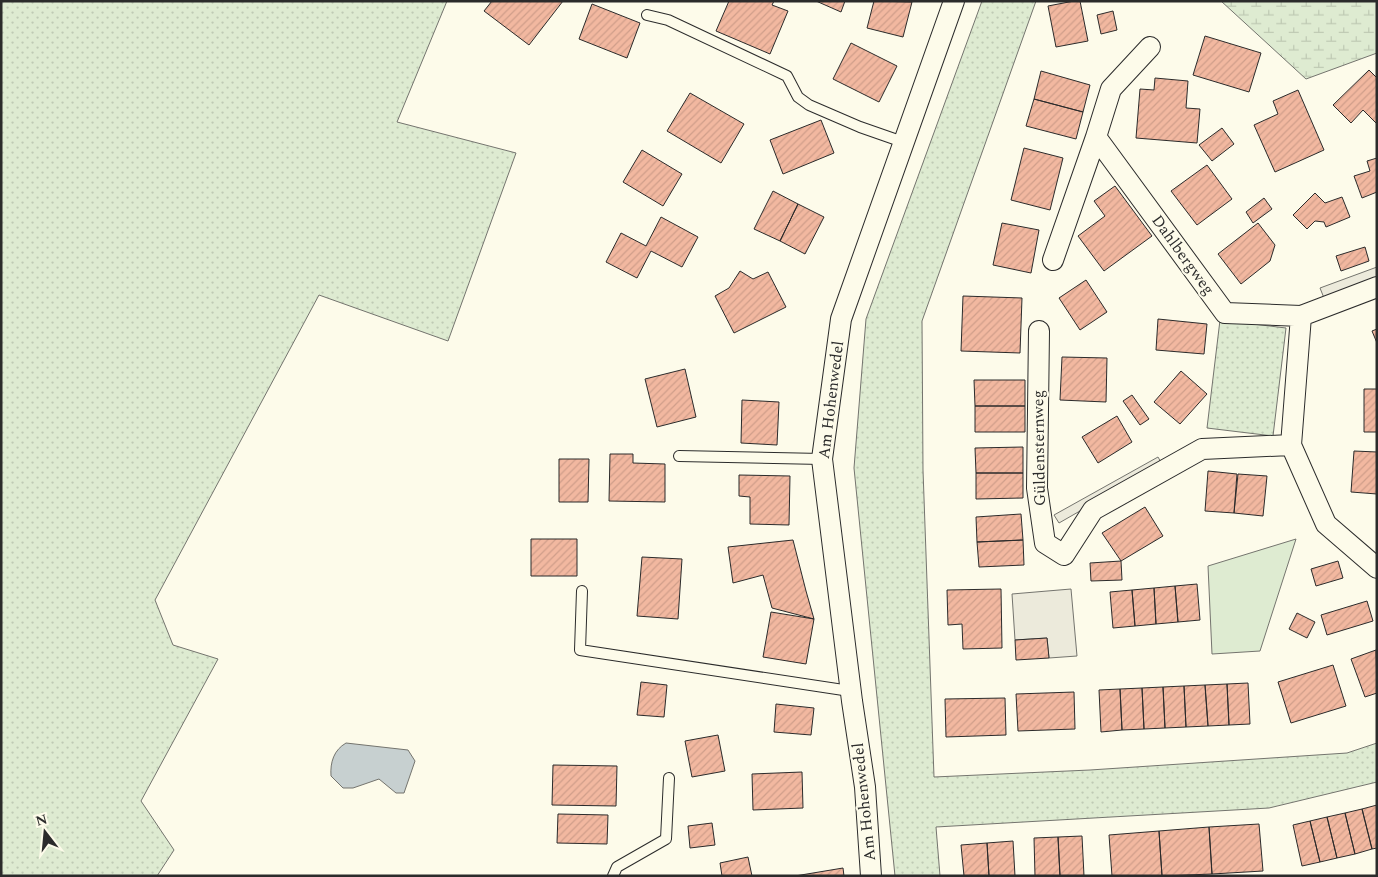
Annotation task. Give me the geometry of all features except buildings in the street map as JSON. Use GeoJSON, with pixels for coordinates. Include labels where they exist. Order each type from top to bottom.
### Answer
{"type":"FeatureCollection","features":[{"type":"Feature","properties":{"kind":"street","name":"Am Hohenwedel"},"geometry":{"type":"LineString","coordinates":[[871,876],[865,787],[850,691],[822,459],[840,319],[954,1]]}},
{"type":"Feature","properties":{"kind":"street"},"geometry":{"type":"LineString","coordinates":[[1053,260],[1112,89],[1150,47]]}},
{"type":"Feature","properties":{"kind":"street","name":"Dahlbergweg"},"geometry":{"type":"LineString","coordinates":[[1096,137],[1225,313],[1301,316]]}},
{"type":"Feature","properties":{"kind":"street"},"geometry":{"type":"LineString","coordinates":[[1377,287],[1301,316],[1291,445],[1326,524],[1377,568]]}},
{"type":"Feature","properties":{"kind":"street","name":"Güldensternweg"},"geometry":{"type":"LineString","coordinates":[[1039,332],[1037,488],[1045,543],[1064,555],[1093,510],[1202,448],[1291,445]]}},
{"type":"Feature","properties":{"kind":"lane"},"geometry":{"type":"LineString","coordinates":[[647,15],[668,20],[787,76],[798,97],[809,105],[903,142]]}},
{"type":"Feature","properties":{"kind":"lane"},"geometry":{"type":"LineString","coordinates":[[679,456],[822,459]]}},
{"type":"Feature","properties":{"kind":"lane"},"geometry":{"type":"LineString","coordinates":[[582,592],[580,650],[850,691]]}},
{"type":"Feature","properties":{"kind":"lane"},"geometry":{"type":"LineString","coordinates":[[613,876],[617,867],[666,839],[670,778]]}},
{"type":"Feature","properties":{"kind":"green space"},"geometry":{"type":"Polygon","coordinates":[[[1,1],[447,1],[397,122],[516,153],[448,341],[319,295],[155,600],[173,645],[218,659],[141,801],[174,850],[157,876],[1,876],[1,1]]]}},
{"type":"Feature","properties":{"kind":"green space"},"geometry":{"type":"Polygon","coordinates":[[[982,1],[1036,1],[922,321],[923,470],[934,777],[1090,770],[1347,753],[1377,743],[1377,782],[1269,808],[936,827],[940,876],[895,876],[854,468],[866,319],[982,1]]]}},
{"type":"Feature","properties":{"kind":"green space"},"geometry":{"type":"Polygon","coordinates":[[[1221,1],[1377,1],[1377,53],[1306,79],[1221,1]]]}},
{"type":"Feature","properties":{"kind":"green space"},"geometry":{"type":"Polygon","coordinates":[[[1220,320],[1286,328],[1273,436],[1207,428],[1220,320]]]}},
{"type":"Feature","properties":{"kind":"green space"},"geometry":{"type":"Polygon","coordinates":[[[1296,539],[1260,651],[1212,654],[1208,566],[1296,539]]]}},
{"type":"Feature","properties":{"kind":"shaded area"},"geometry":{"type":"Polygon","coordinates":[[[1377,267],[1377,278],[1324,298],[1320,288],[1377,267]]]}},
{"type":"Feature","properties":{"kind":"shaded area"},"geometry":{"type":"Polygon","coordinates":[[[1158,457],[1162,464],[1059,523],[1054,515],[1158,457]]]}},
{"type":"Feature","properties":{"kind":"shaded area"},"geometry":{"type":"Polygon","coordinates":[[[1071,589],[1077,656],[1049,658],[1047,638],[1015,640],[1012,594],[1071,589]]]}},
{"type":"Feature","properties":{"kind":"shaded area"},"geometry":{"type":"Polygon","coordinates":[[[346,743],[408,750],[415,761],[404,793],[396,793],[379,779],[353,788],[343,788],[331,776],[331,771],[332,761],[338,749],[346,743]]]}}]}
